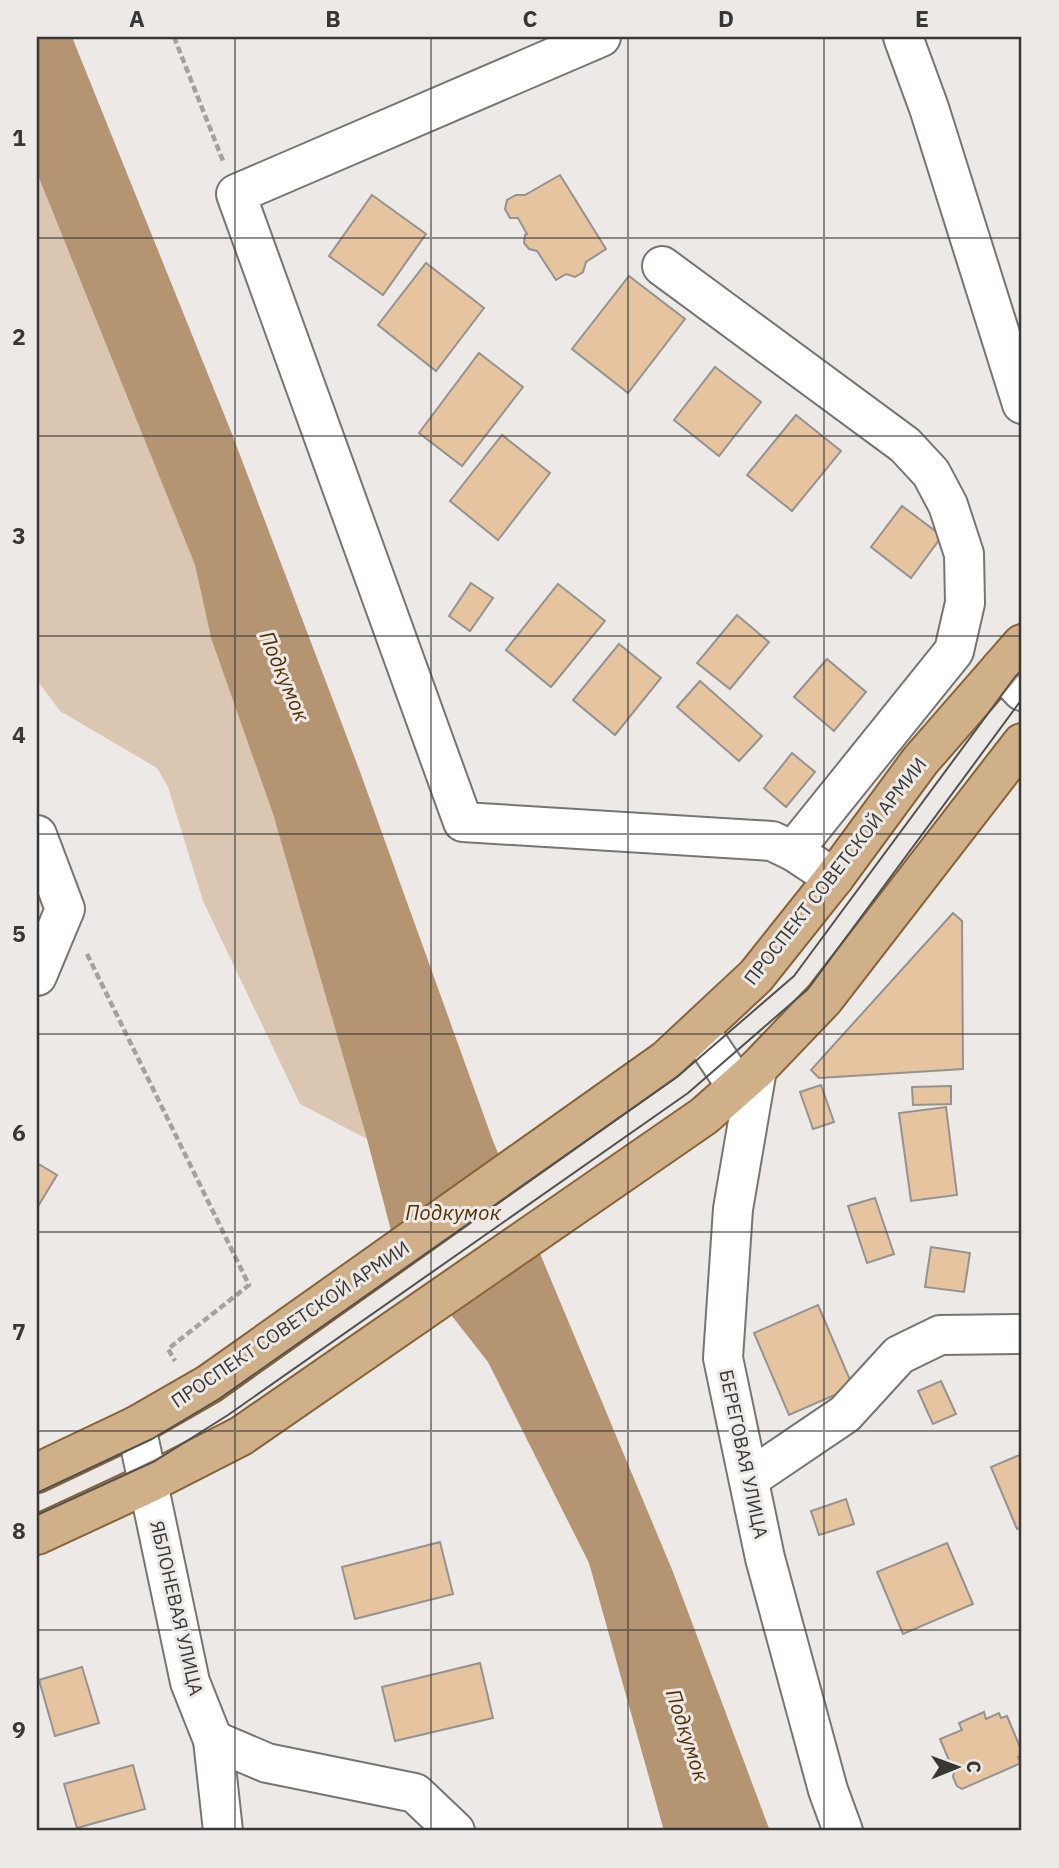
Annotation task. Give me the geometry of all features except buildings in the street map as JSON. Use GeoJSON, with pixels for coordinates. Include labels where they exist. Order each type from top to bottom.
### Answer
{"type":"FeatureCollection","features":[{"type":"Feature","properties":{"kind":"main road","name":"ПРОСПЕКТ СОВЕТСКОЙ АРМИИ"},"geometry":{"type":"LineString","coordinates":[[37,1473],[136,1426],[195,1378],[666,1060],[756,976],[834,878],[920,761],[1015,668]]}},
{"type":"Feature","properties":{"kind":"main road"},"geometry":{"type":"LineString","coordinates":[[37,1535],[149,1483],[241,1436],[704,1116],[747,1078],[824,999],[1022,743]]}},
{"type":"Feature","properties":{"kind":"street"},"geometry":{"type":"LineString","coordinates":[[601,37],[236,194],[463,822],[772,841],[793,851],[834,878]]}},
{"type":"Feature","properties":{"kind":"street"},"geometry":{"type":"LineString","coordinates":[[903,37],[929,107],[1022,404]]}},
{"type":"Feature","properties":{"kind":"street"},"geometry":{"type":"LineString","coordinates":[[662,265],[905,445],[931,473],[948,505],[964,554],[965,603],[954,651],[793,851]]}},
{"type":"Feature","properties":{"kind":"street"},"geometry":{"type":"LineString","coordinates":[[37,835],[65,909],[37,976]]}},
{"type":"Feature","properties":{"kind":"street"},"geometry":{"type":"LineString","coordinates":[[699,1030],[747,1078]]}},
{"type":"Feature","properties":{"kind":"street","name":"БЕРЕГОВАЯ УЛИЦА"},"geometry":{"type":"LineString","coordinates":[[747,1078],[733,1209],[723,1359],[765,1558],[828,1790],[842,1831]]}},
{"type":"Feature","properties":{"kind":"street"},"geometry":{"type":"LineString","coordinates":[[749,1479],[845,1414],[899,1354],[940,1335],[1022,1334]]}},
{"type":"Feature","properties":{"kind":"street","name":"ЯБЛОНЕВАЯ УЛИЦА"},"geometry":{"type":"LineString","coordinates":[[136,1426],[190,1682],[213,1740],[223,1831]]}},
{"type":"Feature","properties":{"kind":"street"},"geometry":{"type":"LineString","coordinates":[[213,1740],[267,1763],[415,1793],[455,1831]]}},
{"type":"Feature","properties":{"kind":"path"},"geometry":{"type":"LineString","coordinates":[[174,37],[236,194]]}},
{"type":"Feature","properties":{"kind":"path"},"geometry":{"type":"LineString","coordinates":[[65,909],[249,1285],[168,1349],[195,1378]]}},
{"type":"Feature","properties":{"kind":"shaded area"},"geometry":{"type":"Polygon","coordinates":[[[37,173],[195,565],[211,638],[273,814],[367,1139],[300,1104],[203,901],[168,787],[157,768],[60,711],[37,680],[37,173]]]}},
{"type":"Feature","properties":{"kind":"water","name":"Подкумок"},"geometry":{"type":"Polygon","coordinates":[[[37,37],[72,37],[232,434],[359,769],[493,1141],[673,1572],[770,1831],[664,1831],[589,1563],[488,1362],[394,1242],[273,814],[211,638],[195,565],[37,173],[37,37]]]}},
{"type":"Feature","properties":{"kind":"pier"},"geometry":{"type":"Polygon","coordinates":[[[502,1153],[541,1249],[447,1314],[391,1244],[502,1153]]]}},
{"type":"Feature","properties":{"kind":"tram line"},"geometry":{"type":"LineString","coordinates":[[37,1493],[152,1439],[219,1399],[677,1077],[794,976],[1022,670]]}},
{"type":"Feature","properties":{"kind":"tram line"},"geometry":{"type":"LineString","coordinates":[[37,1515],[155,1461],[228,1415],[688,1093],[808,989],[1022,699]]}}]}
